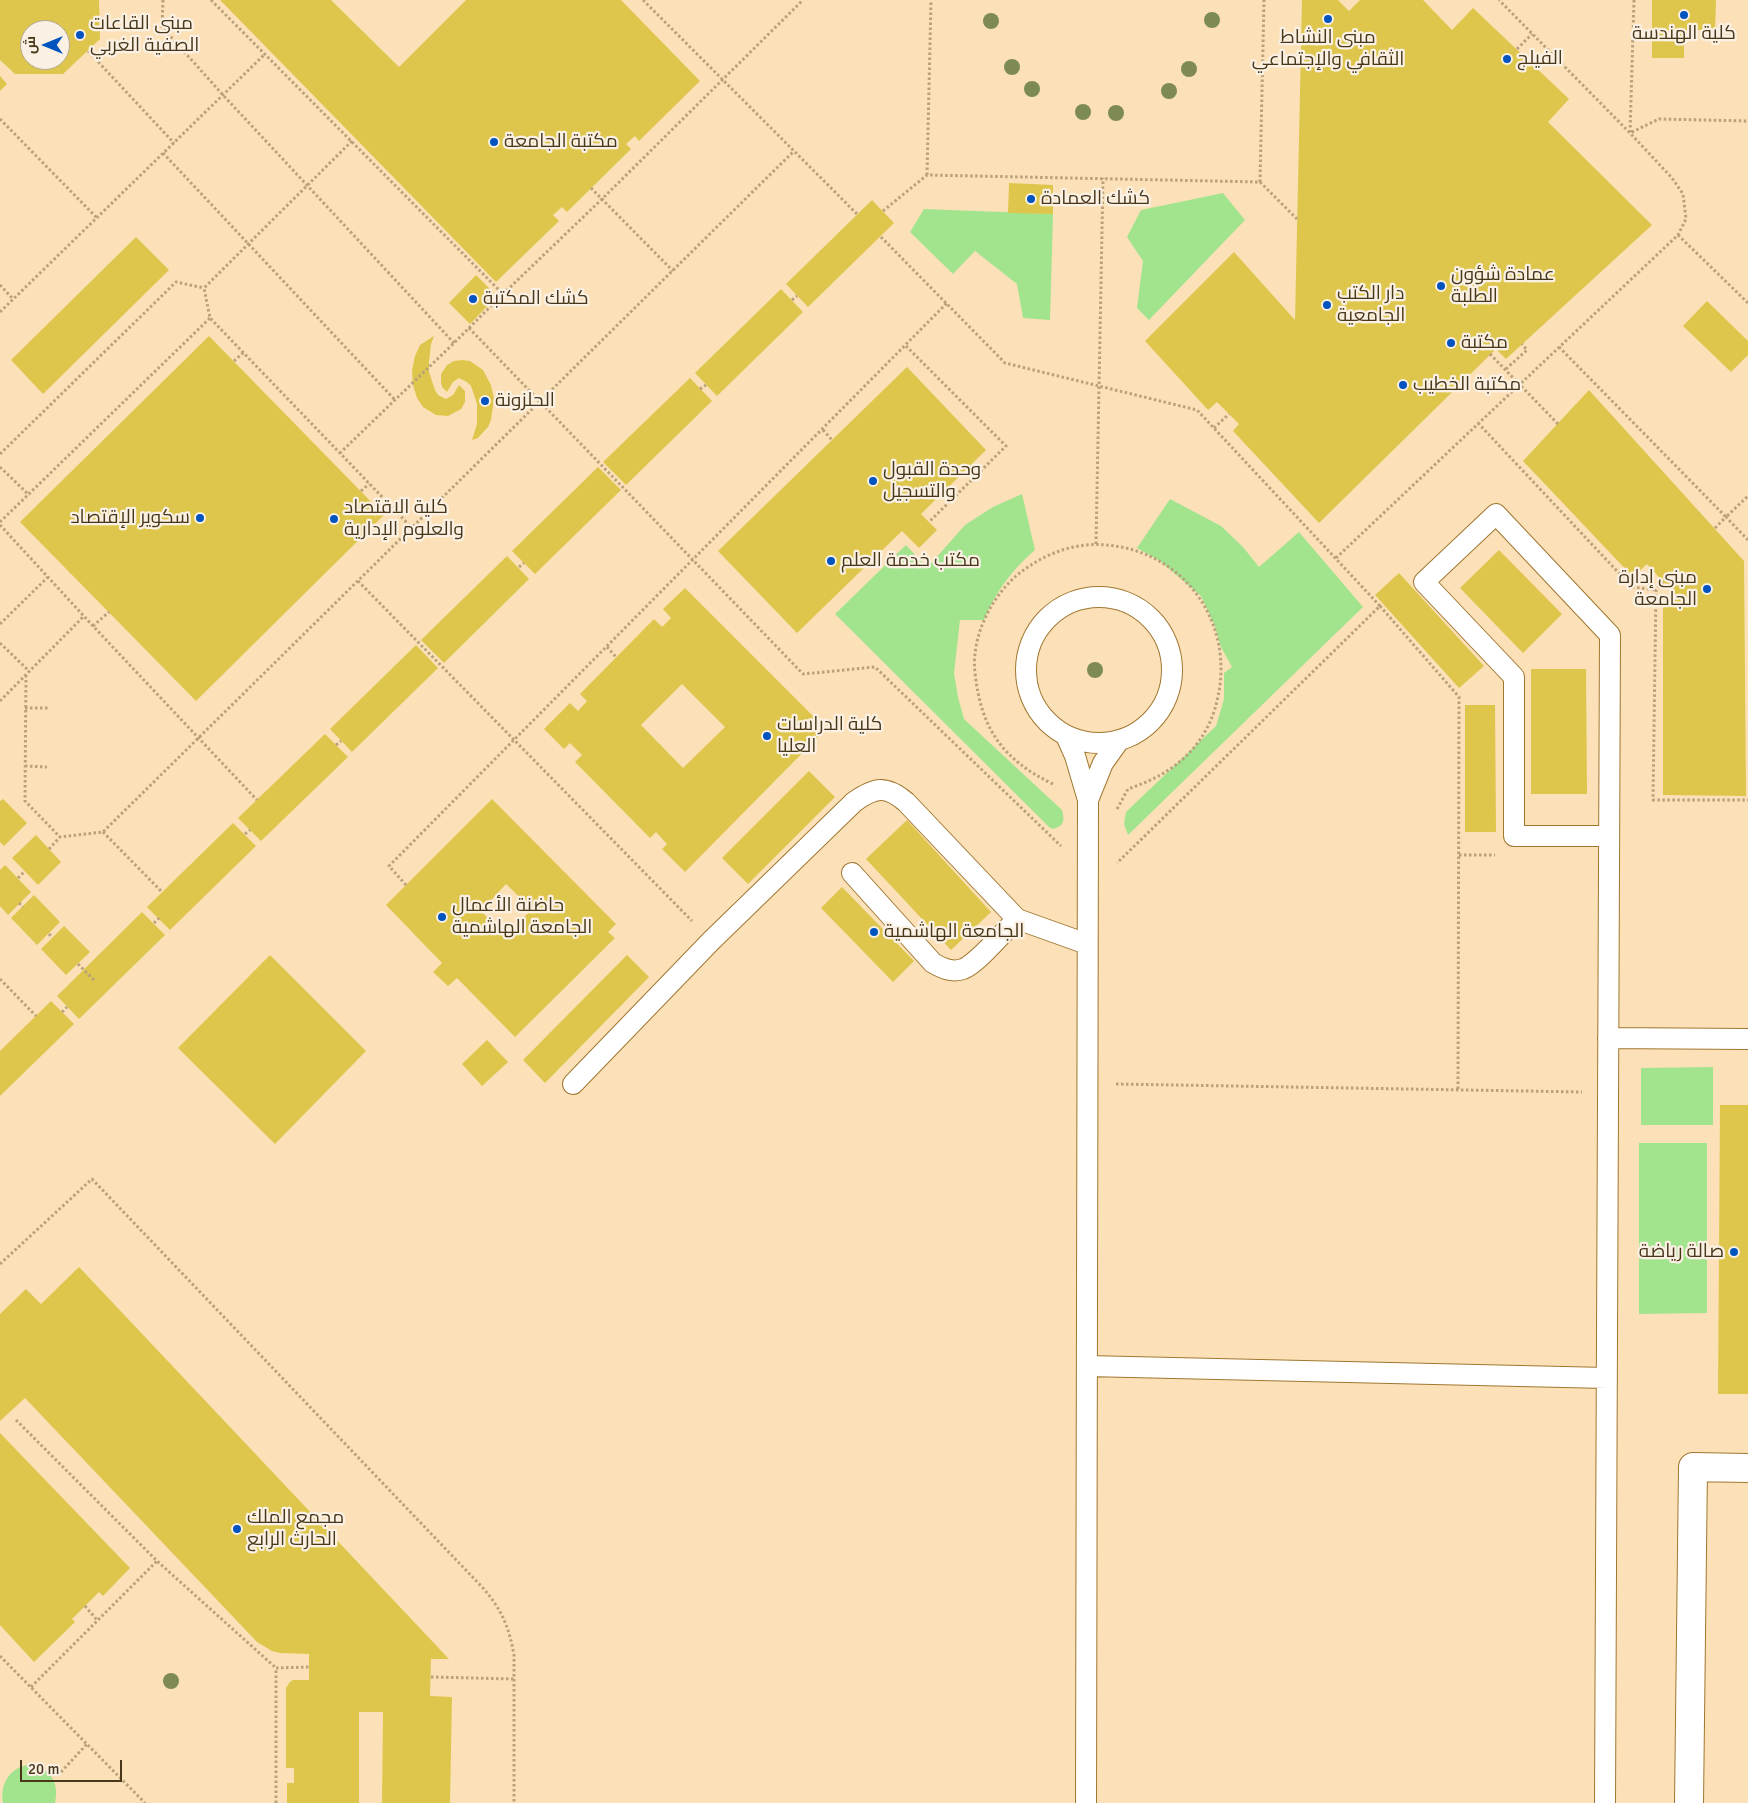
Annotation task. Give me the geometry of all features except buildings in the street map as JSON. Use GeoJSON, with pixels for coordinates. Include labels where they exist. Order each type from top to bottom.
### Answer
{"type":"FeatureCollection","features":[{"type":"Feature","properties":{"kind":"street"},"geometry":{"type":"LineString","coordinates":[[1689,1803],[1693,1467],[1748,1468]]}},
{"type":"Feature","properties":{"kind":"lane"},"geometry":{"type":"LineString","coordinates":[[1605,1803],[1610,635],[1496,514],[1424,582],[1514,677],[1514,836],[1609,836]]}},
{"type":"Feature","properties":{"kind":"lane"},"geometry":{"type":"LineString","coordinates":[[1094,596],[1116,598],[1136,606],[1153,620],[1165,638],[1172,658],[1172,680],[1166,701],[1154,719],[1138,733],[1118,742],[1084,743],[1067,738],[1049,726],[1035,709],[1027,689],[1025,667],[1029,646],[1039,626],[1054,611],[1073,601],[1094,596]]}},
{"type":"Feature","properties":{"kind":"lane"},"geometry":{"type":"LineString","coordinates":[[1067,738],[1075,756],[1088,800],[1086,1803]]}},
{"type":"Feature","properties":{"kind":"lane"},"geometry":{"type":"LineString","coordinates":[[1088,800],[1103,763],[1118,742]]}},
{"type":"Feature","properties":{"kind":"lane"},"geometry":{"type":"LineString","coordinates":[[573,1084],[711,941],[854,802],[867,793],[881,789],[895,792],[906,802],[1017,919],[1088,944]]}},
{"type":"Feature","properties":{"kind":"lane"},"geometry":{"type":"LineString","coordinates":[[852,873],[934,963],[942,968],[962,969],[972,963],[1017,919]]}},
{"type":"Feature","properties":{"kind":"lane"},"geometry":{"type":"LineString","coordinates":[[1608,1038],[1748,1039]]}},
{"type":"Feature","properties":{"kind":"lane"},"geometry":{"type":"LineString","coordinates":[[1087,1366],[1607,1378]]}},
{"type":"Feature","properties":{"kind":"path"},"geometry":{"type":"LineString","coordinates":[[163,0],[162,27],[454,344]]}},
{"type":"Feature","properties":{"kind":"path"},"geometry":{"type":"LineString","coordinates":[[211,0],[503,294]]}},
{"type":"Feature","properties":{"kind":"path"},"geometry":{"type":"LineString","coordinates":[[644,0],[857,214]]}},
{"type":"Feature","properties":{"kind":"path"},"geometry":{"type":"LineString","coordinates":[[340,453],[454,344],[803,0]]}},
{"type":"Feature","properties":{"kind":"path"},"geometry":{"type":"LineString","coordinates":[[927,175],[931,0]]}},
{"type":"Feature","properties":{"kind":"path"},"geometry":{"type":"LineString","coordinates":[[1260,182],[1264,0]]}},
{"type":"Feature","properties":{"kind":"path"},"geometry":{"type":"LineString","coordinates":[[1336,558],[1678,235],[1686,219],[1683,194],[1672,178],[1630,132],[1498,0]]}},
{"type":"Feature","properties":{"kind":"path"},"geometry":{"type":"LineString","coordinates":[[1630,132],[1634,0]]}},
{"type":"Feature","properties":{"kind":"path"},"geometry":{"type":"LineString","coordinates":[[1517,49],[1532,34]]}},
{"type":"Feature","properties":{"kind":"path"},"geometry":{"type":"LineString","coordinates":[[88,51],[174,143]]}},
{"type":"Feature","properties":{"kind":"path"},"geometry":{"type":"LineString","coordinates":[[0,312],[265,54]]}},
{"type":"Feature","properties":{"kind":"path"},"geometry":{"type":"LineString","coordinates":[[1630,132],[1659,118],[1748,121]]}},
{"type":"Feature","properties":{"kind":"path"},"geometry":{"type":"LineString","coordinates":[[0,119],[98,218]]}},
{"type":"Feature","properties":{"kind":"path"},"geometry":{"type":"LineString","coordinates":[[204,288],[352,141]]}},
{"type":"Feature","properties":{"kind":"path"},"geometry":{"type":"LineString","coordinates":[[49,849],[60,837],[103,832],[794,151]]}},
{"type":"Feature","properties":{"kind":"path"},"geometry":{"type":"LineString","coordinates":[[163,153],[395,400]]}},
{"type":"Feature","properties":{"kind":"path"},"geometry":{"type":"LineString","coordinates":[[883,211],[927,175],[1103,178],[1260,182],[1297,219]]}},
{"type":"Feature","properties":{"kind":"path"},"geometry":{"type":"LineString","coordinates":[[1096,544],[1103,178]]}},
{"type":"Feature","properties":{"kind":"path"},"geometry":{"type":"LineString","coordinates":[[591,188],[673,271]]}},
{"type":"Feature","properties":{"kind":"path"},"geometry":{"type":"LineString","coordinates":[[1678,235],[1748,303]]}},
{"type":"Feature","properties":{"kind":"path"},"geometry":{"type":"LineString","coordinates":[[881,237],[1005,363],[1197,410],[1380,606],[1459,697],[1458,1090]]}},
{"type":"Feature","properties":{"kind":"path"},"geometry":{"type":"LineString","coordinates":[[0,454],[176,282],[204,288]]}},
{"type":"Feature","properties":{"kind":"path"},"geometry":{"type":"LineString","coordinates":[[0,285],[13,299]]}},
{"type":"Feature","properties":{"kind":"path"},"geometry":{"type":"LineString","coordinates":[[204,288],[210,318],[412,528]]}},
{"type":"Feature","properties":{"kind":"path"},"geometry":{"type":"LineString","coordinates":[[792,300],[797,296]]}},
{"type":"Feature","properties":{"kind":"path"},"geometry":{"type":"LineString","coordinates":[[406,885],[389,866],[947,303]]}},
{"type":"Feature","properties":{"kind":"path"},"geometry":{"type":"LineString","coordinates":[[210,318],[0,524],[198,739],[257,800]]}},
{"type":"Feature","properties":{"kind":"path"},"geometry":{"type":"LineString","coordinates":[[469,328],[803,674],[875,667],[1060,847],[1065,844]]}},
{"type":"Feature","properties":{"kind":"path"},"geometry":{"type":"LineString","coordinates":[[1506,369],[1527,350],[1522,344]]}},
{"type":"Feature","properties":{"kind":"path"},"geometry":{"type":"LineString","coordinates":[[906,346],[1006,446],[929,522]]}},
{"type":"Feature","properties":{"kind":"path"},"geometry":{"type":"LineString","coordinates":[[1559,347],[1748,540]]}},
{"type":"Feature","properties":{"kind":"path"},"geometry":{"type":"LineString","coordinates":[[234,361],[244,352]]}},
{"type":"Feature","properties":{"kind":"path"},"geometry":{"type":"LineString","coordinates":[[1490,354],[1558,424]]}},
{"type":"Feature","properties":{"kind":"path"},"geometry":{"type":"LineString","coordinates":[[700,389],[706,384]]}},
{"type":"Feature","properties":{"kind":"path"},"geometry":{"type":"LineString","coordinates":[[1214,428],[1229,414]]}},
{"type":"Feature","properties":{"kind":"path"},"geometry":{"type":"LineString","coordinates":[[1478,423],[1632,587],[1656,590]]}},
{"type":"Feature","properties":{"kind":"path"},"geometry":{"type":"LineString","coordinates":[[823,430],[832,440]]}},
{"type":"Feature","properties":{"kind":"path"},"geometry":{"type":"LineString","coordinates":[[0,467],[29,495]]}},
{"type":"Feature","properties":{"kind":"path"},"geometry":{"type":"LineString","coordinates":[[361,491],[368,484]]}},
{"type":"Feature","properties":{"kind":"path"},"geometry":{"type":"LineString","coordinates":[[1715,528],[1748,496]]}},
{"type":"Feature","properties":{"kind":"path"},"geometry":{"type":"LineString","coordinates":[[1055,785],[1026,769],[1013,759],[996,740],[985,718],[977,694],[974,669],[977,645],[984,622],[995,600],[1010,581],[1049,554],[1072,547],[1096,544],[1120,546],[1143,553],[1165,564],[1184,578],[1199,596],[1211,618],[1219,640],[1222,664],[1220,688],[1215,712],[1204,733],[1190,753],[1172,769],[1151,781],[1128,790],[1116,811],[1117,819]]}},
{"type":"Feature","properties":{"kind":"path"},"geometry":{"type":"LineString","coordinates":[[519,567],[524,563]]}},
{"type":"Feature","properties":{"kind":"path"},"geometry":{"type":"LineString","coordinates":[[0,624],[48,577]]}},
{"type":"Feature","properties":{"kind":"path"},"geometry":{"type":"LineString","coordinates":[[358,581],[711,941]]}},
{"type":"Feature","properties":{"kind":"path"},"geometry":{"type":"LineString","coordinates":[[1663,582],[1656,590],[1654,800],[1748,800]]}},
{"type":"Feature","properties":{"kind":"path"},"geometry":{"type":"LineString","coordinates":[[1088,891],[1380,606]]}},
{"type":"Feature","properties":{"kind":"path"},"geometry":{"type":"LineString","coordinates":[[93,626],[109,612]]}},
{"type":"Feature","properties":{"kind":"path"},"geometry":{"type":"LineString","coordinates":[[0,701],[84,616]]}},
{"type":"Feature","properties":{"kind":"path"},"geometry":{"type":"LineString","coordinates":[[0,643],[29,671]]}},
{"type":"Feature","properties":{"kind":"path"},"geometry":{"type":"LineString","coordinates":[[607,647],[616,657]]}},
{"type":"Feature","properties":{"kind":"path"},"geometry":{"type":"LineString","coordinates":[[26,675],[25,801],[60,837]]}},
{"type":"Feature","properties":{"kind":"path"},"geometry":{"type":"LineString","coordinates":[[25,708],[49,708]]}},
{"type":"Feature","properties":{"kind":"path"},"geometry":{"type":"LineString","coordinates":[[336,745],[341,741]]}},
{"type":"Feature","properties":{"kind":"path"},"geometry":{"type":"LineString","coordinates":[[25,766],[48,767]]}},
{"type":"Feature","properties":{"kind":"path"},"geometry":{"type":"LineString","coordinates":[[245,834],[250,830]]}},
{"type":"Feature","properties":{"kind":"path"},"geometry":{"type":"LineString","coordinates":[[103,832],[162,892]]}},
{"type":"Feature","properties":{"kind":"path"},"geometry":{"type":"LineString","coordinates":[[1117,854],[1118,862]]}},
{"type":"Feature","properties":{"kind":"path"},"geometry":{"type":"LineString","coordinates":[[1459,855],[1498,855]]}},
{"type":"Feature","properties":{"kind":"path"},"geometry":{"type":"LineString","coordinates":[[18,878],[25,871]]}},
{"type":"Feature","properties":{"kind":"path"},"geometry":{"type":"LineString","coordinates":[[19,903],[23,907]]}},
{"type":"Feature","properties":{"kind":"path"},"geometry":{"type":"LineString","coordinates":[[154,923],[159,918]]}},
{"type":"Feature","properties":{"kind":"path"},"geometry":{"type":"LineString","coordinates":[[49,934],[52,937]]}},
{"type":"Feature","properties":{"kind":"path"},"geometry":{"type":"LineString","coordinates":[[78,964],[95,981]]}},
{"type":"Feature","properties":{"kind":"path"},"geometry":{"type":"LineString","coordinates":[[0,979],[36,1016]]}},
{"type":"Feature","properties":{"kind":"path"},"geometry":{"type":"LineString","coordinates":[[62,1012],[67,1007]]}},
{"type":"Feature","properties":{"kind":"path"},"geometry":{"type":"LineString","coordinates":[[1088,1083],[1585,1092]]}},
{"type":"Feature","properties":{"kind":"path"},"geometry":{"type":"LineString","coordinates":[[0,1264],[92,1179],[494,1601],[503,1615],[511,1634],[514,1655],[514,1803]]}},
{"type":"Feature","properties":{"kind":"path"},"geometry":{"type":"LineString","coordinates":[[16,1420],[157,1561],[276,1668],[310,1667]]}},
{"type":"Feature","properties":{"kind":"path"},"geometry":{"type":"LineString","coordinates":[[31,1687],[157,1561]]}},
{"type":"Feature","properties":{"kind":"path"},"geometry":{"type":"LineString","coordinates":[[85,1606],[98,1620]]}},
{"type":"Feature","properties":{"kind":"path"},"geometry":{"type":"LineString","coordinates":[[0,1656],[145,1803]]}},
{"type":"Feature","properties":{"kind":"path"},"geometry":{"type":"LineString","coordinates":[[276,1668],[276,1803]]}},
{"type":"Feature","properties":{"kind":"path"},"geometry":{"type":"LineString","coordinates":[[430,1677],[514,1678]]}},
{"type":"Feature","properties":{"kind":"path"},"geometry":{"type":"LineString","coordinates":[[60,1772],[87,1744]]}},
{"type":"Feature","properties":{"kind":"green space"},"geometry":{"type":"Polygon","coordinates":[[[1223,193],[1245,220],[1149,320],[1137,308],[1143,261],[1127,237],[1141,210],[1223,193]]]}},
{"type":"Feature","properties":{"kind":"green space"},"geometry":{"type":"Polygon","coordinates":[[[924,209],[1053,214],[1050,320],[1023,318],[1017,284],[975,251],[953,274],[910,232],[924,209]]]}},
{"type":"Feature","properties":{"kind":"green space"},"geometry":{"type":"Polygon","coordinates":[[[1022,494],[1035,550],[1005,582],[984,620],[960,620],[954,673],[964,719],[1062,810],[1063,822],[1053,829],[835,614],[906,545],[927,568],[965,525],[993,507],[1022,494]]]}},
{"type":"Feature","properties":{"kind":"green space"},"geometry":{"type":"Polygon","coordinates":[[[1170,499],[1221,526],[1243,547],[1259,567],[1299,532],[1363,607],[1128,835],[1124,824],[1126,812],[1216,726],[1224,699],[1224,673],[1232,667],[1221,647],[1214,624],[1201,596],[1160,561],[1137,548],[1170,499]]]}},
{"type":"Feature","properties":{"kind":"green space"},"geometry":{"type":"Polygon","coordinates":[[[1713,1067],[1713,1125],[1641,1125],[1641,1068],[1713,1067]]]}},
{"type":"Feature","properties":{"kind":"green space"},"geometry":{"type":"Polygon","coordinates":[[[1639,1143],[1707,1143],[1707,1313],[1639,1314],[1639,1143]]]}},
{"type":"Feature","properties":{"kind":"green space"},"geometry":{"type":"Polygon","coordinates":[[[27,1765],[35,1766],[51,1776],[56,1788],[55,1803],[3,1803],[2,1796],[7,1778],[15,1770],[27,1765]]]}},
{"type":"Feature","properties":{"kind":"place","name":"كلية الهندسة"},"geometry":{"type":"Point","coordinates":[1684,15]}},
{"type":"Feature","properties":{"kind":"place","name":"مبنى النشاط الثقافي والإجتماعي"},"geometry":{"type":"Point","coordinates":[1328,19]}},
{"type":"Feature","properties":{"kind":"place","name":"مبنى القاعات الصفية الغربي"},"geometry":{"type":"Point","coordinates":[80,35]}},
{"type":"Feature","properties":{"kind":"place","name":"الفيلج"},"geometry":{"type":"Point","coordinates":[1507,59]}},
{"type":"Feature","properties":{"kind":"place","name":"مكتبة الجامعة"},"geometry":{"type":"Point","coordinates":[494,142]}},
{"type":"Feature","properties":{"kind":"place","name":"كشك العمادة"},"geometry":{"type":"Point","coordinates":[1031,199]}},
{"type":"Feature","properties":{"kind":"place","name":"عمادة شؤون الطلبة"},"geometry":{"type":"Point","coordinates":[1441,286]}},
{"type":"Feature","properties":{"kind":"place","name":"كشك المكتبة"},"geometry":{"type":"Point","coordinates":[473,299]}},
{"type":"Feature","properties":{"kind":"place","name":"دار الكتب الجامعية"},"geometry":{"type":"Point","coordinates":[1327,305]}},
{"type":"Feature","properties":{"kind":"place","name":"مكتبة"},"geometry":{"type":"Point","coordinates":[1451,343]}},
{"type":"Feature","properties":{"kind":"place","name":"مكتبة الخطيب"},"geometry":{"type":"Point","coordinates":[1403,385]}},
{"type":"Feature","properties":{"kind":"place","name":"الحلزونة"},"geometry":{"type":"Point","coordinates":[485,401]}},
{"type":"Feature","properties":{"kind":"place","name":"وحدة القبول والتسجيل"},"geometry":{"type":"Point","coordinates":[873,481]}},
{"type":"Feature","properties":{"kind":"place","name":"سكوير الإقتصاد"},"geometry":{"type":"Point","coordinates":[200,518]}},
{"type":"Feature","properties":{"kind":"place","name":"كلية الاقتصاد والعلوم الإدارية"},"geometry":{"type":"Point","coordinates":[334,519]}},
{"type":"Feature","properties":{"kind":"place","name":"مكتب خدمة العلم"},"geometry":{"type":"Point","coordinates":[831,561]}},
{"type":"Feature","properties":{"kind":"place","name":"مبنى إدارة الجامعة"},"geometry":{"type":"Point","coordinates":[1707,589]}},
{"type":"Feature","properties":{"kind":"place","name":"كلية الدراسات العليا"},"geometry":{"type":"Point","coordinates":[767,736]}},
{"type":"Feature","properties":{"kind":"place","name":"حاضنة الأعمال الجامعة الهاشمية"},"geometry":{"type":"Point","coordinates":[442,917]}},
{"type":"Feature","properties":{"kind":"place","name":"الجامعة الهاشمية"},"geometry":{"type":"Point","coordinates":[874,932]}},
{"type":"Feature","properties":{"kind":"place","name":"صالة رياضة"},"geometry":{"type":"Point","coordinates":[1734,1252]}},
{"type":"Feature","properties":{"kind":"place","name":"مجمع الملك الحارث الرابع"},"geometry":{"type":"Point","coordinates":[237,1529]}}]}
